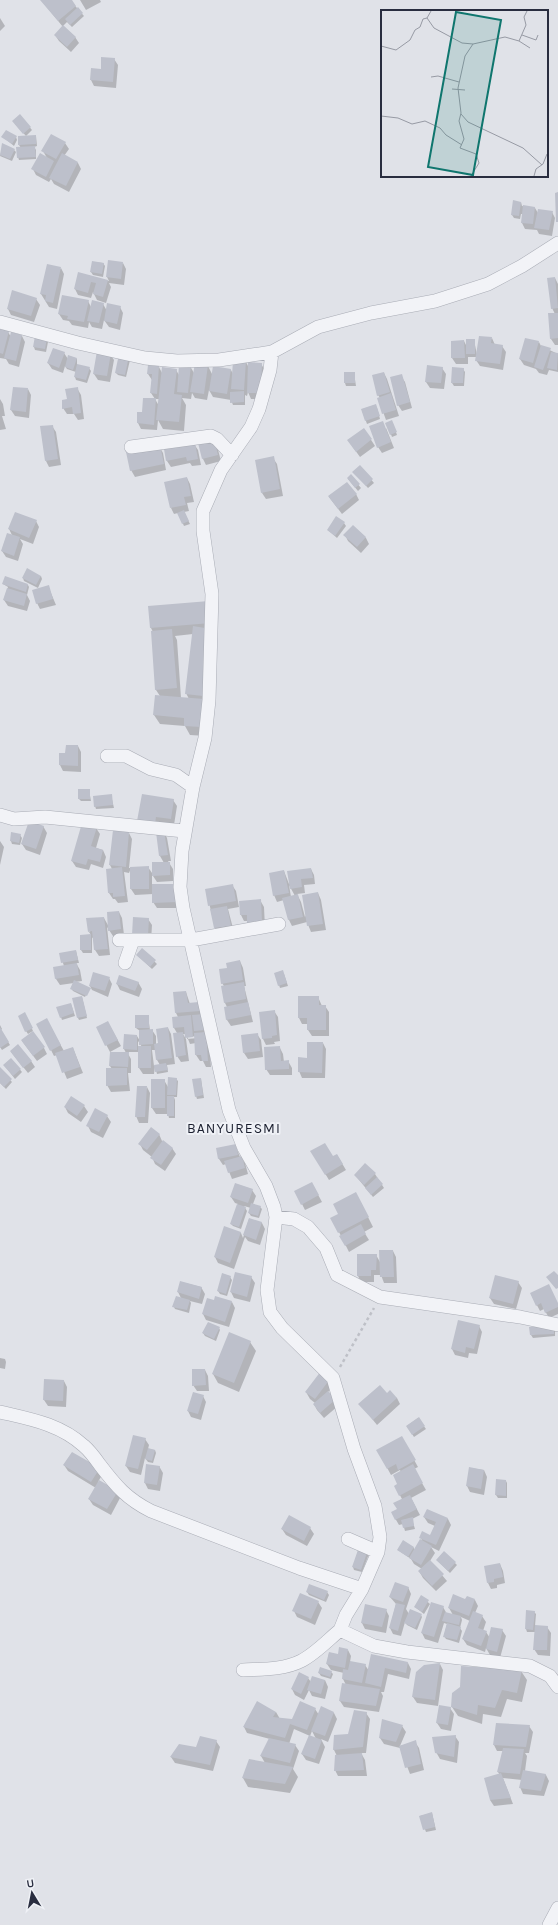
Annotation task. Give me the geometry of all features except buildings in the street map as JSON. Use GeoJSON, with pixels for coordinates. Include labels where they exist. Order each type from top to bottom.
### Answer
{"type":"FeatureCollection","features":[{"type":"Feature","properties":{"kind":"street"},"geometry":{"type":"LineString","coordinates":[[0,322],[78,343],[145,358],[177,361],[219,360],[272,352],[325,325],[371,313],[435,301],[488,284],[522,266],[558,243]]}},
{"type":"Feature","properties":{"kind":"street"},"geometry":{"type":"LineString","coordinates":[[243,1670],[278,1668],[300,1661],[340,1630],[346,1615],[362,1589],[378,1552],[380,1537],[375,1506],[354,1449],[333,1378],[282,1328],[270,1312],[267,1290],[276,1217],[266,1186],[244,1148],[229,1110],[180,887],[184,831],[205,738],[209,700],[212,594],[203,531],[203,511],[221,470],[251,427],[259,409],[270,370],[272,352]]}},
{"type":"Feature","properties":{"kind":"street"},"geometry":{"type":"LineString","coordinates":[[130,447],[211,436],[217,439],[232,455]]}},
{"type":"Feature","properties":{"kind":"street"},"geometry":{"type":"LineString","coordinates":[[107,756],[126,756],[151,769],[176,776],[193,788]]}},
{"type":"Feature","properties":{"kind":"street"},"geometry":{"type":"LineString","coordinates":[[0,815],[14,819],[45,817],[184,831]]}},
{"type":"Feature","properties":{"kind":"street"},"geometry":{"type":"LineString","coordinates":[[118,940],[191,940],[279,924]]}},
{"type":"Feature","properties":{"kind":"street"},"geometry":{"type":"LineString","coordinates":[[125,963],[133,940]]}},
{"type":"Feature","properties":{"kind":"street"},"geometry":{"type":"LineString","coordinates":[[276,1217],[294,1219],[308,1227],[324,1244],[337,1275],[380,1297],[520,1317],[558,1325]]}},
{"type":"Feature","properties":{"kind":"street"},"geometry":{"type":"LineString","coordinates":[[0,1412],[37,1420],[56,1427],[71,1435],[86,1446],[119,1489],[129,1498],[151,1511],[299,1568],[362,1589]]}},
{"type":"Feature","properties":{"kind":"street"},"geometry":{"type":"LineString","coordinates":[[348,1539],[378,1552]]}},
{"type":"Feature","properties":{"kind":"street"},"geometry":{"type":"LineString","coordinates":[[340,1630],[374,1646],[406,1652],[530,1666],[550,1676],[558,1687]]}},
{"type":"Feature","properties":{"kind":"street"},"geometry":{"type":"LineString","coordinates":[[549,1925],[558,1908]]}},
{"type":"Feature","properties":{"kind":"path"},"geometry":{"type":"LineString","coordinates":[[333,1378],[380,1297]]}},
{"type":"Feature","properties":{"kind":"district","name":"BANYURESMI"},"geometry":{"type":"Point","coordinates":[234,1128]}}]}
